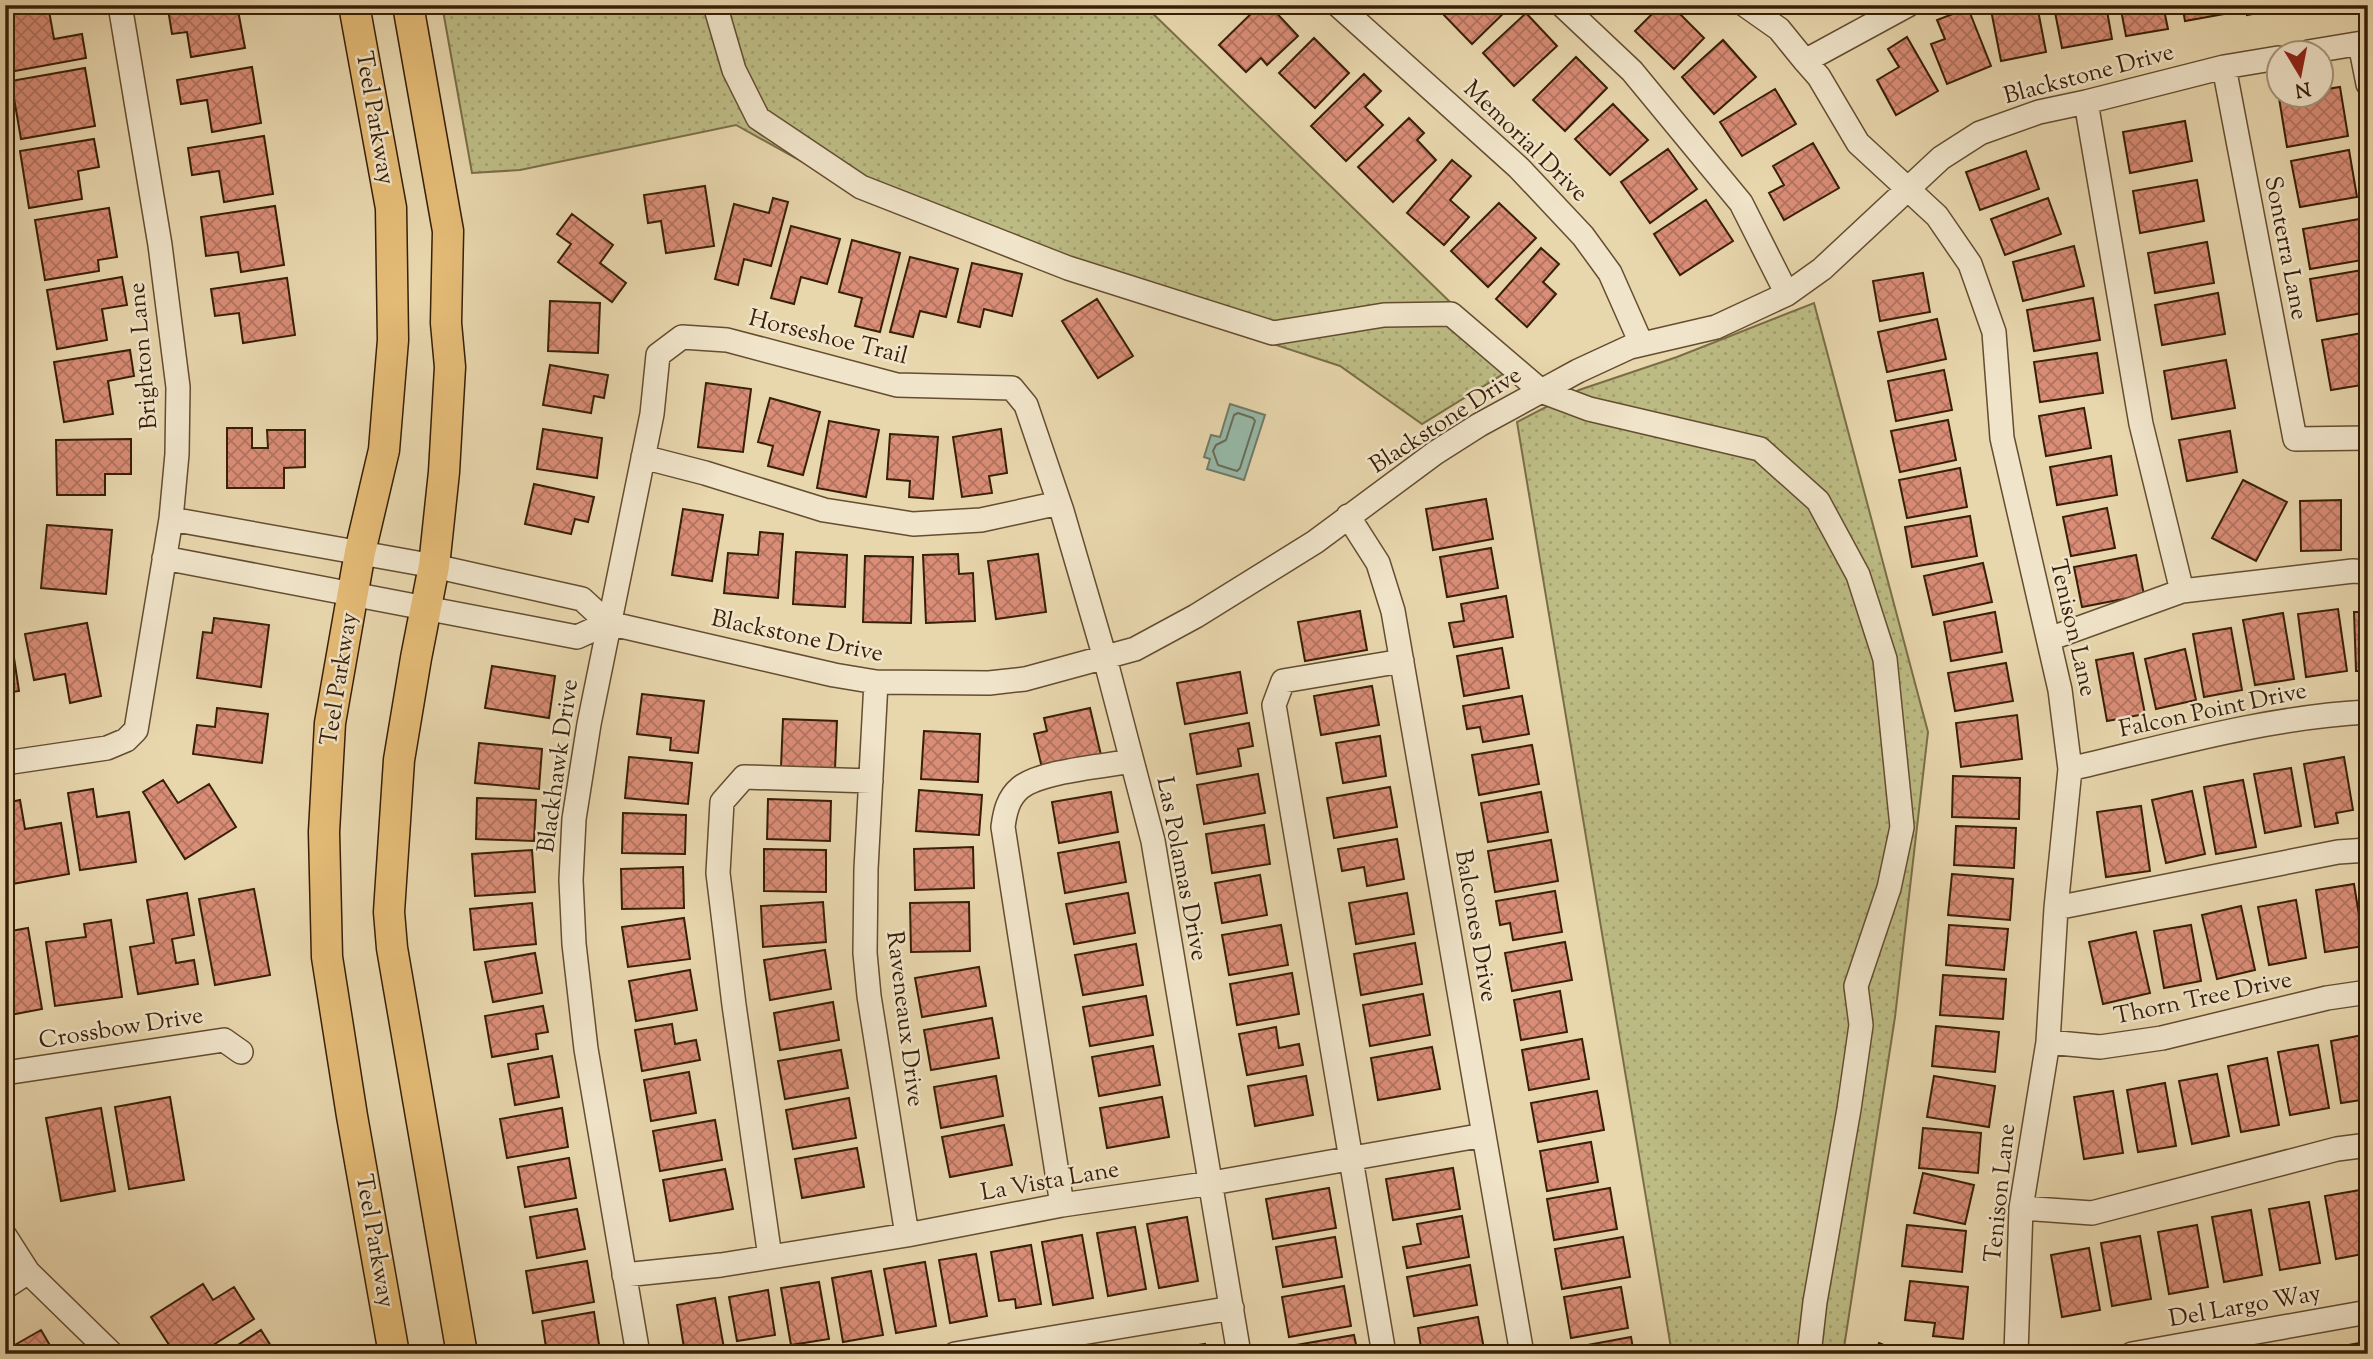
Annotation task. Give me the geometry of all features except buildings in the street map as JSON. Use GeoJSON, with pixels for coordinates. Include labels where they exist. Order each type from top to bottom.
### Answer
{"type":"FeatureCollection","features":[{"type":"Feature","properties":{"kind":"main road","name":"Teel Parkway"},"geometry":{"type":"LineString","coordinates":[[354,5],[391,208],[393,340],[384,450],[360,552],[330,723],[324,832],[327,957],[394,1354]]}},
{"type":"Feature","properties":{"kind":"main road"},"geometry":{"type":"LineString","coordinates":[[408,5],[448,231],[446,323],[450,367],[444,472],[434,566],[399,760],[389,912],[392,948],[462,1354]]}},
{"type":"Feature","properties":{"kind":"street","name":"Brighton Lane"},"geometry":{"type":"LineString","coordinates":[[5,763],[107,748],[126,740],[136,730],[171,519],[177,454],[178,387],[160,245],[120,5]]}},
{"type":"Feature","properties":{"kind":"street"},"geometry":{"type":"LineString","coordinates":[[715,5],[734,70],[758,118],[862,187],[1068,268],[1273,333],[1384,315],[1451,314],[1541,391],[1589,409],[1760,449],[1818,502],[1858,575],[1885,659],[1902,827],[1889,888],[1856,986],[1861,1025],[1815,1302],[1809,1354]]}},
{"type":"Feature","properties":{"kind":"street","name":"Memorial Drive"},"geometry":{"type":"LineString","coordinates":[[1338,5],[1519,168],[1583,236],[1610,273],[1641,343]]}},
{"type":"Feature","properties":{"kind":"street"},"geometry":{"type":"LineString","coordinates":[[1562,5],[1632,71],[1741,202],[1787,294]]}},
{"type":"Feature","properties":{"kind":"street","name":"Tenison Lane"},"geometry":{"type":"LineString","coordinates":[[1745,5],[1779,29],[1819,77],[1858,143],[1937,216],[1970,264],[1994,332],[2002,438],[2049,639],[2067,729],[2070,769],[2056,908],[2048,1042],[2021,1208],[2016,1354]]}},
{"type":"Feature","properties":{"kind":"street"},"geometry":{"type":"LineString","coordinates":[[1805,61],[1908,5]]}},
{"type":"Feature","properties":{"kind":"street"},"geometry":{"type":"LineString","coordinates":[[2334,48],[2364,43],[2368,84]]}},
{"type":"Feature","properties":{"kind":"street","name":"Blackstone Drive"},"geometry":{"type":"LineString","coordinates":[[171,519],[434,566],[582,599],[608,623],[834,675],[876,682],[989,683],[1054,673],[1135,649],[1196,616],[1315,542],[1435,453],[1479,425],[1578,371],[1641,343],[1716,327],[1787,294],[1822,269],[1941,158],[1980,133],[2039,111],[2086,102],[2224,67],[2264,60]]}},
{"type":"Feature","properties":{"kind":"street","name":"Sonterra Lane"},"geometry":{"type":"LineString","coordinates":[[2224,67],[2295,439],[2368,438]]}},
{"type":"Feature","properties":{"kind":"street"},"geometry":{"type":"LineString","coordinates":[[2086,102],[2141,424],[2182,592]]}},
{"type":"Feature","properties":{"kind":"street","name":"Horseshoe Trail"},"geometry":{"type":"LineString","coordinates":[[658,355],[682,337],[727,340],[897,385],[1012,388],[1026,405]]}},
{"type":"Feature","properties":{"kind":"street","name":"Blackhawk Drive"},"geometry":{"type":"LineString","coordinates":[[638,1354],[586,1049],[571,911],[573,818],[608,623],[652,414],[658,355]]}},
{"type":"Feature","properties":{"kind":"street","name":"Las Polamas Drive"},"geometry":{"type":"LineString","coordinates":[[1026,405],[1059,503],[1105,658],[1153,841],[1239,1354]]}},
{"type":"Feature","properties":{"kind":"street"},"geometry":{"type":"LineString","coordinates":[[643,457],[705,472],[824,510],[913,524],[981,520],[1059,503]]}},
{"type":"Feature","properties":{"kind":"street","name":"Balcones Drive"},"geometry":{"type":"LineString","coordinates":[[1348,516],[1378,563],[1393,611],[1522,1354]]}},
{"type":"Feature","properties":{"kind":"street"},"geometry":{"type":"LineString","coordinates":[[164,558],[577,637],[608,623]]}},
{"type":"Feature","properties":{"kind":"street"},"geometry":{"type":"LineString","coordinates":[[2049,639],[2182,592],[2353,571],[2368,572]]}},
{"type":"Feature","properties":{"kind":"street"},"geometry":{"type":"LineString","coordinates":[[1384,1354],[1274,705],[1283,681],[1402,661]]}},
{"type":"Feature","properties":{"kind":"street","name":"Raveneaux Drive"},"geometry":{"type":"LineString","coordinates":[[876,682],[865,953],[869,996],[907,1235]]}},
{"type":"Feature","properties":{"kind":"street","name":"Falcon Point Drive"},"geometry":{"type":"LineString","coordinates":[[2070,769],[2262,724],[2334,713],[2368,712]]}},
{"type":"Feature","properties":{"kind":"street"},"geometry":{"type":"LineString","coordinates":[[1062,1205],[1003,827],[1006,807],[1020,788],[1039,778],[1132,761]]}},
{"type":"Feature","properties":{"kind":"street"},"geometry":{"type":"LineString","coordinates":[[769,1257],[718,873],[722,802],[744,777],[871,781]]}},
{"type":"Feature","properties":{"kind":"street"},"geometry":{"type":"LineString","coordinates":[[2056,908],[2338,852],[2368,850]]}},
{"type":"Feature","properties":{"kind":"street","name":"Thorn Tree Drive"},"geometry":{"type":"LineString","coordinates":[[2048,1042],[2100,1047],[2137,1042],[2327,998],[2368,992]]}},
{"type":"Feature","properties":{"kind":"street","name":"Crossbow Drive"},"geometry":{"type":"LineString","coordinates":[[5,1073],[224,1040],[241,1052]]}},
{"type":"Feature","properties":{"kind":"street","name":"La Vista Lane"},"geometry":{"type":"LineString","coordinates":[[624,1275],[721,1265],[907,1235],[1062,1205],[1212,1183],[1485,1135]]}},
{"type":"Feature","properties":{"kind":"street"},"geometry":{"type":"LineString","coordinates":[[2021,1208],[2092,1213],[2337,1149],[2368,1145]]}},
{"type":"Feature","properties":{"kind":"street"},"geometry":{"type":"LineString","coordinates":[[5,1236],[28,1272],[112,1354]]}},
{"type":"Feature","properties":{"kind":"street"},"geometry":{"type":"LineString","coordinates":[[5,1287],[28,1272]]}},
{"type":"Feature","properties":{"kind":"street"},"geometry":{"type":"LineString","coordinates":[[955,1354],[1232,1308]]}},
{"type":"Feature","properties":{"kind":"street","name":"Del Largo Way"},"geometry":{"type":"LineString","coordinates":[[2132,1354],[2162,1351],[2368,1312]]}},
{"type":"Feature","properties":{"kind":"shaded area"},"geometry":{"type":"Polygon","coordinates":[[[442,5],[1144,5],[1516,366],[1422,424],[1340,366],[1160,307],[837,181],[736,125],[520,170],[472,173],[442,5]]]}},
{"type":"Feature","properties":{"kind":"shaded area"},"geometry":{"type":"Polygon","coordinates":[[[1814,303],[1928,732],[1895,1017],[1843,1354],[1672,1354],[1517,422],[1579,390],[1677,357],[1814,303]]]}},
{"type":"Feature","properties":{"kind":"water"},"geometry":{"type":"Polygon","coordinates":[[[1230,404],[1265,415],[1244,480],[1207,469],[1210,459],[1204,457],[1211,435],[1220,437],[1230,404]]]}}]}
